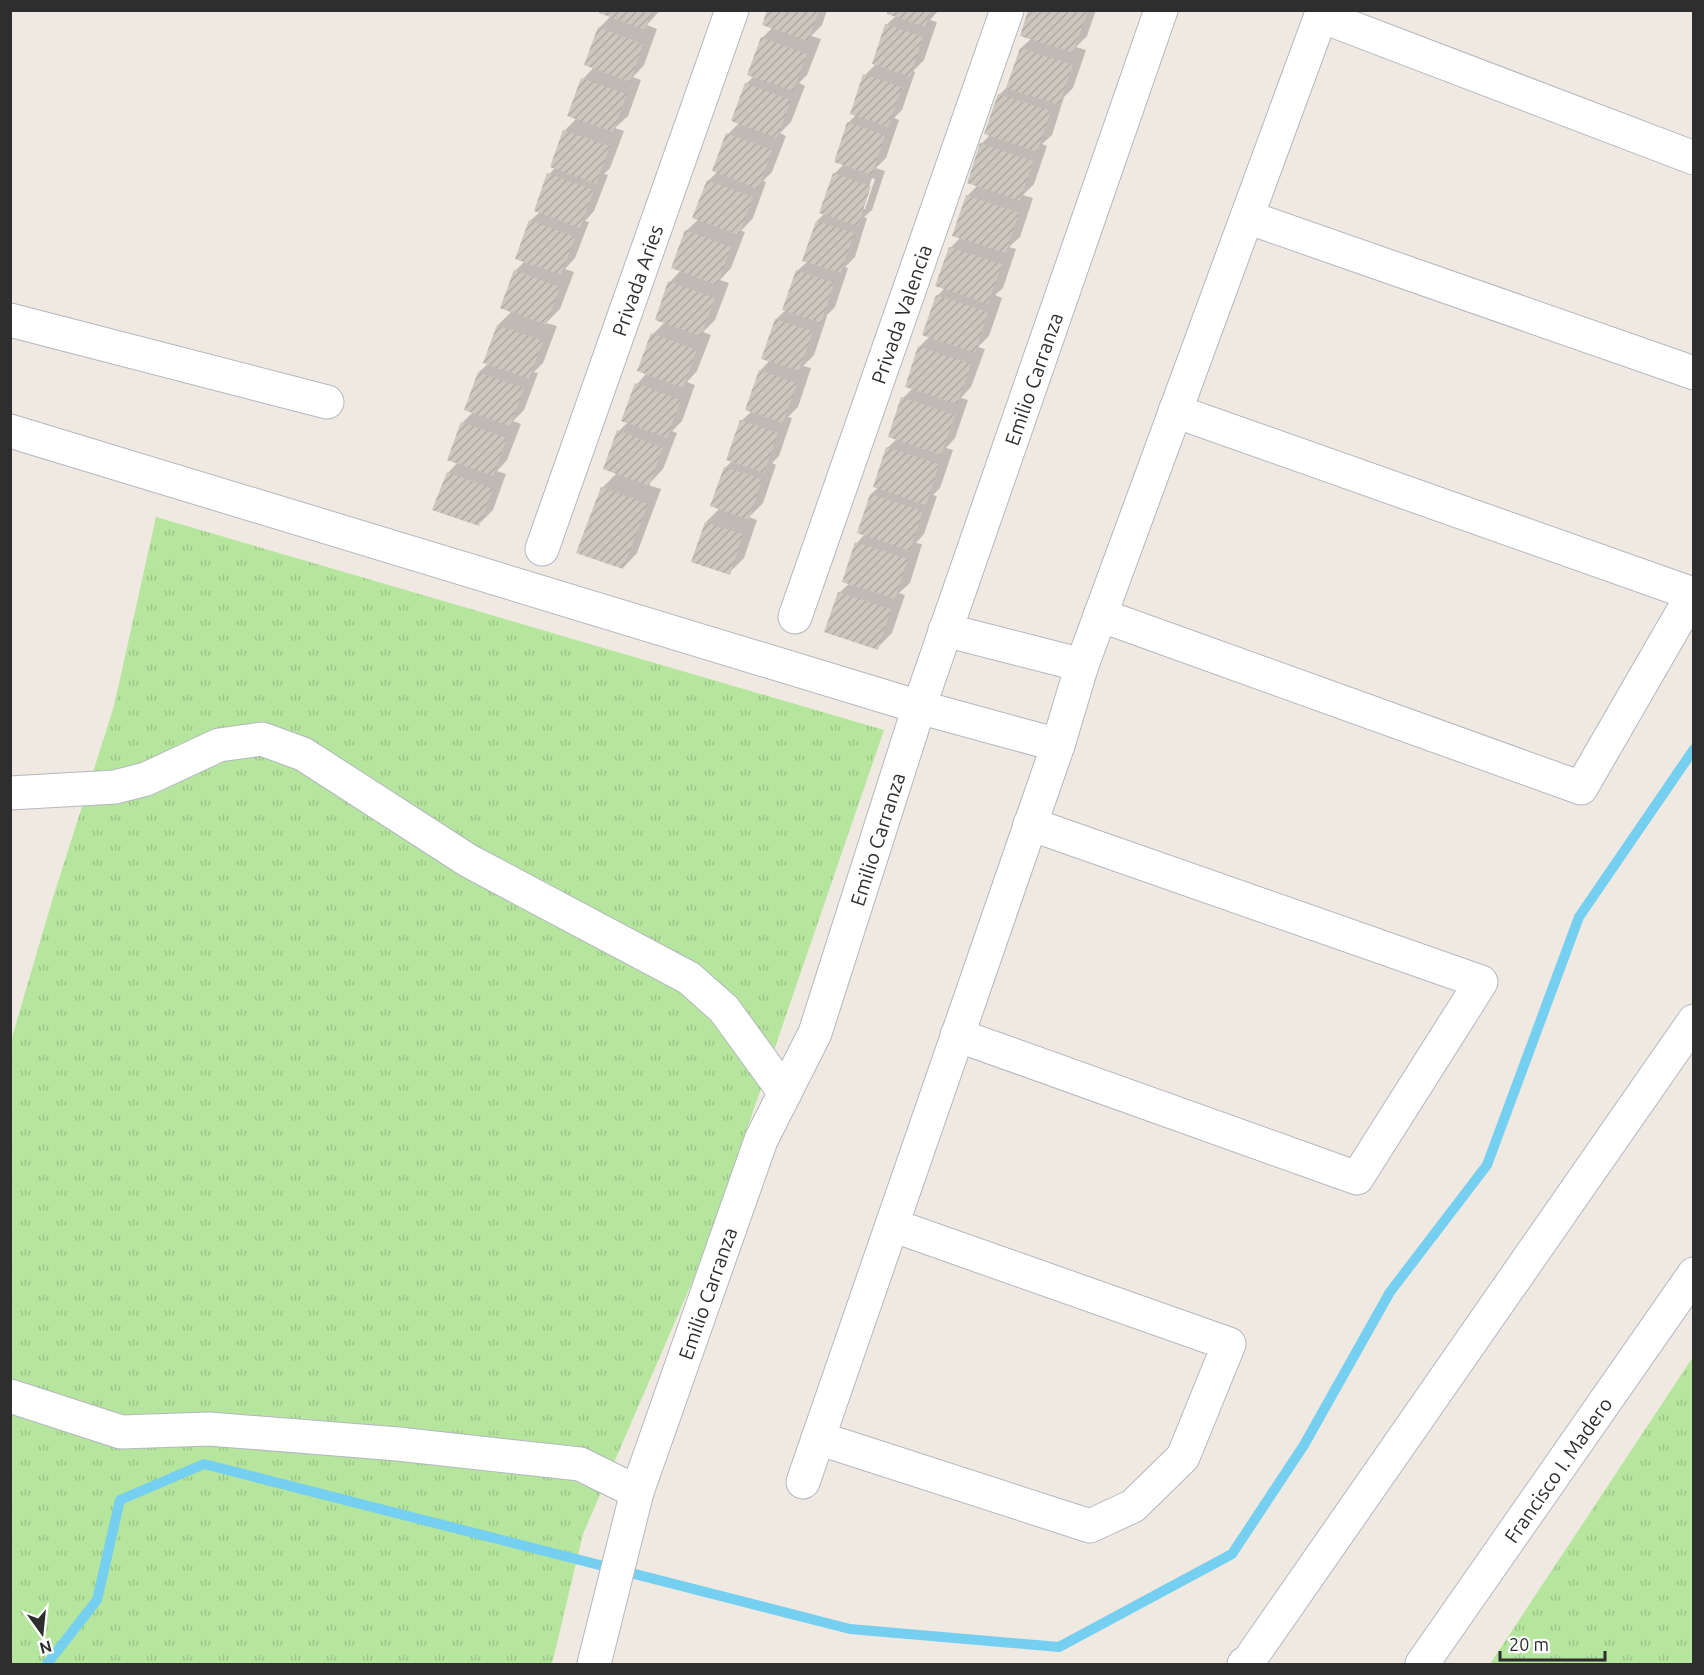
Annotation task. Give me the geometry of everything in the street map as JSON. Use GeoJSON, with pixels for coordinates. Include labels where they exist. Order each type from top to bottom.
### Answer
{"type":"FeatureCollection","features":[{"type":"Feature","properties":{"kind":"street","name":"Privada Aries"},"geometry":{"type":"LineString","coordinates":[[543,549],[732,10]]}},
{"type":"Feature","properties":{"kind":"street","name":"Privada Valencia"},"geometry":{"type":"LineString","coordinates":[[795,617],[1007,10]]}},
{"type":"Feature","properties":{"kind":"street","name":"Emilio Carranza"},"geometry":{"type":"LineString","coordinates":[[594,1665],[637,1492],[761,1140],[816,1033],[919,707],[1161,10]]}},
{"type":"Feature","properties":{"kind":"street"},"geometry":{"type":"LineString","coordinates":[[803,1482],[1058,745],[1082,665],[1322,13],[1694,158]]}},
{"type":"Feature","properties":{"kind":"street"},"geometry":{"type":"LineString","coordinates":[[1247,217],[1694,373]]}},
{"type":"Feature","properties":{"kind":"street"},"geometry":{"type":"LineString","coordinates":[[10,320],[327,402]]}},
{"type":"Feature","properties":{"kind":"street"},"geometry":{"type":"LineString","coordinates":[[1100,615],[1581,788],[1693,594],[1175,411]]}},
{"type":"Feature","properties":{"kind":"street"},"geometry":{"type":"LineString","coordinates":[[10,431],[919,707],[1058,745]]}},
{"type":"Feature","properties":{"kind":"street"},"geometry":{"type":"LineString","coordinates":[[945,630],[1082,665]]}},
{"type":"Feature","properties":{"kind":"street"},"geometry":{"type":"LineString","coordinates":[[10,793],[115,787],[146,779],[219,745],[262,739],[303,754],[469,861],[689,978],[724,1009],[785,1093]]}},
{"type":"Feature","properties":{"kind":"street"},"geometry":{"type":"LineString","coordinates":[[957,1035],[1358,1178],[1481,982],[1030,824]]}},
{"type":"Feature","properties":{"kind":"street"},"geometry":{"type":"LineString","coordinates":[[1244,1665],[1694,1021]]}},
{"type":"Feature","properties":{"kind":"street"},"geometry":{"type":"LineString","coordinates":[[818,1438],[1090,1526],[1133,1506],[1183,1457],[1229,1344],[892,1225]]}},
{"type":"Feature","properties":{"kind":"street","name":"Francisco I. Madero"},"geometry":{"type":"LineString","coordinates":[[1422,1665],[1694,1274]]}},
{"type":"Feature","properties":{"kind":"street"},"geometry":{"type":"LineString","coordinates":[[10,1396],[121,1432],[209,1429],[398,1444],[580,1464],[637,1492]]}},
{"type":"Feature","properties":{"kind":"green space"},"geometry":{"type":"Polygon","coordinates":[[[156,517],[884,730],[703,1257],[583,1534],[552,1664],[11,1664],[10,1044],[52,901],[114,706],[156,517]]]}},
{"type":"Feature","properties":{"kind":"green space"},"geometry":{"type":"Polygon","coordinates":[[[1693,1357],[1693,1664],[1490,1664],[1693,1357]]]}},
{"type":"Feature","properties":{"kind":"building"},"geometry":{"type":"Polygon","coordinates":[[[600,10],[652,10],[645,30],[599,13],[600,10]]]}},
{"type":"Feature","properties":{"kind":"building"},"geometry":{"type":"Polygon","coordinates":[[[767,10],[819,10],[808,41],[762,25],[767,10]]]}},
{"type":"Feature","properties":{"kind":"building"},"geometry":{"type":"Polygon","coordinates":[[[888,10],[931,10],[925,27],[887,14],[888,10]]]}},
{"type":"Feature","properties":{"kind":"building"},"geometry":{"type":"Polygon","coordinates":[[[1028,10],[1080,10],[1087,13],[1073,53],[1020,36],[1028,10]]]}},
{"type":"Feature","properties":{"kind":"building"},"geometry":{"type":"Polygon","coordinates":[[[885,24],[923,37],[910,77],[872,64],[885,24]]]}},
{"type":"Feature","properties":{"kind":"building"},"geometry":{"type":"Polygon","coordinates":[[[598,27],[643,44],[630,82],[584,65],[598,27]]]}},
{"type":"Feature","properties":{"kind":"building"},"geometry":{"type":"Polygon","coordinates":[[[761,37],[807,54],[793,91],[747,75],[761,37]]]}},
{"type":"Feature","properties":{"kind":"building"},"geometry":{"type":"Polygon","coordinates":[[[1020,48],[1073,65],[1059,105],[1006,88],[1020,48]]]}},
{"type":"Feature","properties":{"kind":"building"},"geometry":{"type":"Polygon","coordinates":[[[863,74],[902,87],[888,127],[850,114],[863,74]]]}},
{"type":"Feature","properties":{"kind":"building"},"geometry":{"type":"Polygon","coordinates":[[[581,78],[627,94],[613,132],[567,116],[581,78]]]}},
{"type":"Feature","properties":{"kind":"building"},"geometry":{"type":"Polygon","coordinates":[[[745,83],[791,100],[777,138],[731,121],[745,83]]]}},
{"type":"Feature","properties":{"kind":"building"},"geometry":{"type":"Polygon","coordinates":[[[998,94],[1051,111],[1037,152],[984,134],[998,94]]]}},
{"type":"Feature","properties":{"kind":"building"},"geometry":{"type":"Polygon","coordinates":[[[847,122],[885,135],[872,175],[834,162],[847,122]]]}},
{"type":"Feature","properties":{"kind":"building"},"geometry":{"type":"Polygon","coordinates":[[[563,130],[610,146],[596,184],[550,167],[563,130]]]}},
{"type":"Feature","properties":{"kind":"building"},"geometry":{"type":"Polygon","coordinates":[[[726,133],[772,150],[758,189],[712,171],[726,133]]]}},
{"type":"Feature","properties":{"kind":"building"},"geometry":{"type":"Polygon","coordinates":[[[980,143],[1033,161],[1020,201],[967,183],[980,143]]]}},
{"type":"Feature","properties":{"kind":"building"},"geometry":{"type":"Polygon","coordinates":[[[547,173],[594,190],[580,228],[534,211],[547,173]]]}},
{"type":"Feature","properties":{"kind":"building"},"geometry":{"type":"Polygon","coordinates":[[[833,173],[871,186],[858,226],[819,213],[833,173]]]}},
{"type":"Feature","properties":{"kind":"building"},"geometry":{"type":"Polygon","coordinates":[[[707,180],[753,197],[739,235],[692,218],[707,180]]]}},
{"type":"Feature","properties":{"kind":"building"},"geometry":{"type":"Polygon","coordinates":[[[966,195],[1019,213],[1006,253],[952,236],[966,195]]]}},
{"type":"Feature","properties":{"kind":"building"},"geometry":{"type":"Polygon","coordinates":[[[529,220],[575,237],[561,275],[515,259],[529,220]]]}},
{"type":"Feature","properties":{"kind":"building"},"geometry":{"type":"Polygon","coordinates":[[[816,221],[854,233],[841,273],[802,261],[816,221]]]}},
{"type":"Feature","properties":{"kind":"building"},"geometry":{"type":"Polygon","coordinates":[[[685,230],[731,247],[717,285],[671,268],[685,230]]]}},
{"type":"Feature","properties":{"kind":"building"},"geometry":{"type":"Polygon","coordinates":[[[949,247],[1002,264],[988,304],[935,286],[949,247]]]}},
{"type":"Feature","properties":{"kind":"building"},"geometry":{"type":"Polygon","coordinates":[[[514,270],[560,287],[546,325],[500,308],[514,270]]]}},
{"type":"Feature","properties":{"kind":"building"},"geometry":{"type":"Polygon","coordinates":[[[796,270],[834,283],[821,323],[782,310],[796,270]]]}},
{"type":"Feature","properties":{"kind":"building"},"geometry":{"type":"Polygon","coordinates":[[[668,281],[715,298],[701,336],[655,320],[668,281]]]}},
{"type":"Feature","properties":{"kind":"building"},"geometry":{"type":"Polygon","coordinates":[[[936,295],[988,312],[975,353],[922,335],[936,295]]]}},
{"type":"Feature","properties":{"kind":"building"},"geometry":{"type":"Polygon","coordinates":[[[775,319],[813,331],[799,371],[761,359],[775,319]]]}},
{"type":"Feature","properties":{"kind":"building"},"geometry":{"type":"Polygon","coordinates":[[[497,325],[543,341],[529,379],[483,363],[497,325]]]}},
{"type":"Feature","properties":{"kind":"building"},"geometry":{"type":"Polygon","coordinates":[[[651,333],[697,350],[683,388],[637,371],[651,333]]]}},
{"type":"Feature","properties":{"kind":"building"},"geometry":{"type":"Polygon","coordinates":[[[918,346],[971,364],[957,404],[905,387],[918,346]]]}},
{"type":"Feature","properties":{"kind":"building"},"geometry":{"type":"Polygon","coordinates":[[[759,370],[797,383],[783,423],[745,410],[759,370]]]}},
{"type":"Feature","properties":{"kind":"building"},"geometry":{"type":"Polygon","coordinates":[[[478,372],[524,388],[510,426],[464,410],[478,372]]]}},
{"type":"Feature","properties":{"kind":"building"},"geometry":{"type":"Polygon","coordinates":[[[635,383],[681,400],[667,438],[621,421],[635,383]]]}},
{"type":"Feature","properties":{"kind":"building"},"geometry":{"type":"Polygon","coordinates":[[[901,397],[955,415],[941,455],[888,437],[901,397]]]}},
{"type":"Feature","properties":{"kind":"building"},"geometry":{"type":"Polygon","coordinates":[[[740,420],[778,433],[764,473],[726,460],[740,420]]]}},
{"type":"Feature","properties":{"kind":"building"},"geometry":{"type":"Polygon","coordinates":[[[461,422],[507,438],[493,476],[447,460],[461,422]]]}},
{"type":"Feature","properties":{"kind":"building"},"geometry":{"type":"Polygon","coordinates":[[[617,430],[663,448],[649,486],[603,469],[617,430]]]}},
{"type":"Feature","properties":{"kind":"building"},"geometry":{"type":"Polygon","coordinates":[[[886,447],[939,464],[926,505],[873,487],[886,447]]]}},
{"type":"Feature","properties":{"kind":"building"},"geometry":{"type":"Polygon","coordinates":[[[724,467],[762,479],[749,520],[710,506],[724,467]]]}},
{"type":"Feature","properties":{"kind":"building"},"geometry":{"type":"Polygon","coordinates":[[[447,472],[493,489],[479,526],[432,510],[447,472]]]}},
{"type":"Feature","properties":{"kind":"building"},"geometry":{"type":"Polygon","coordinates":[[[601,487],[648,504],[623,569],[576,553],[601,487]]]}},
{"type":"Feature","properties":{"kind":"building"},"geometry":{"type":"Polygon","coordinates":[[[870,494],[923,511],[910,551],[857,533],[870,494]]]}},
{"type":"Feature","properties":{"kind":"building"},"geometry":{"type":"Polygon","coordinates":[[[705,522],[743,534],[730,575],[691,562],[705,522]]]}},
{"type":"Feature","properties":{"kind":"building"},"geometry":{"type":"Polygon","coordinates":[[[855,542],[908,559],[895,599],[842,582],[855,542]]]}},
{"type":"Feature","properties":{"kind":"building"},"geometry":{"type":"Polygon","coordinates":[[[838,592],[891,609],[878,650],[824,632],[838,592]]]}},
{"type":"Feature","properties":{"kind":"waterway"},"geometry":{"type":"LineString","coordinates":[[47,1664],[97,1600],[120,1500],[204,1464],[850,1629],[1059,1647],[1232,1554],[1304,1445],[1390,1292],[1487,1165],[1579,917],[1694,749]]}}]}
